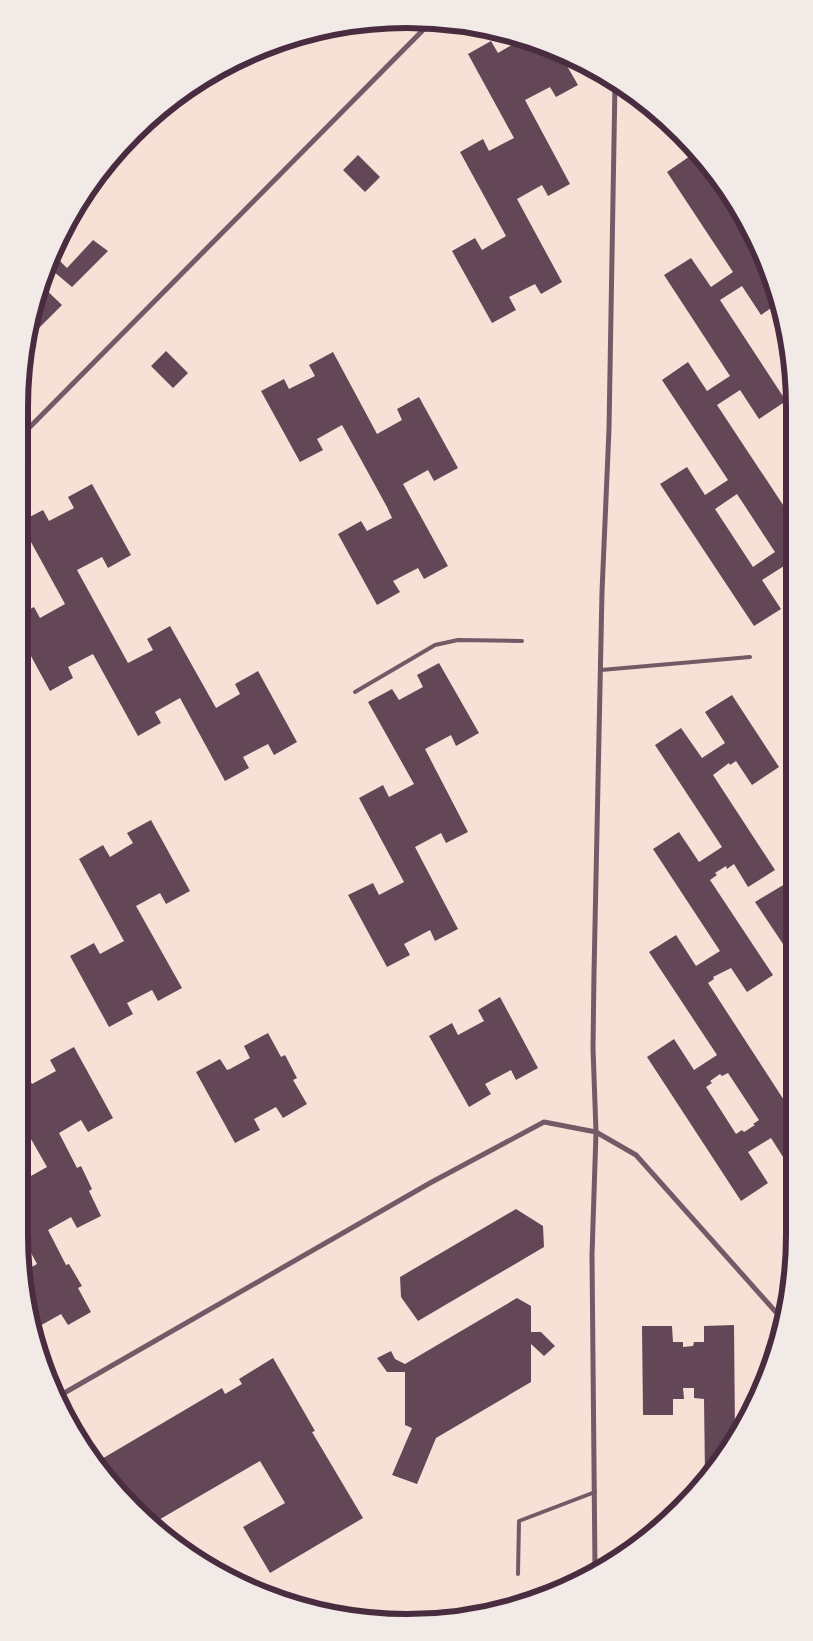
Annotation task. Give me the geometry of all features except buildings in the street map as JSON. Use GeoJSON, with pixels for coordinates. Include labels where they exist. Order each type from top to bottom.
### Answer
{"type":"FeatureCollection","features":[{"type":"Feature","properties":{"kind":"street"},"geometry":{"type":"LineString","coordinates":[[28,429],[425,28]]}},
{"type":"Feature","properties":{"kind":"street"},"geometry":{"type":"LineString","coordinates":[[595,1564],[592,1255],[596,1132],[594,992],[600,670],[609,429],[615,90]]}},
{"type":"Feature","properties":{"kind":"street"},"geometry":{"type":"LineString","coordinates":[[63,1394],[430,1183],[544,1122],[596,1132],[636,1155],[777,1312]]}},
{"type":"Feature","properties":{"kind":"lane"},"geometry":{"type":"LineString","coordinates":[[355,692],[435,646],[458,640],[522,641]]}},
{"type":"Feature","properties":{"kind":"lane"},"geometry":{"type":"LineString","coordinates":[[600,670],[750,657]]}},
{"type":"Feature","properties":{"kind":"lane"},"geometry":{"type":"LineString","coordinates":[[518,1574],[519,1522],[595,1492]]}}]}
